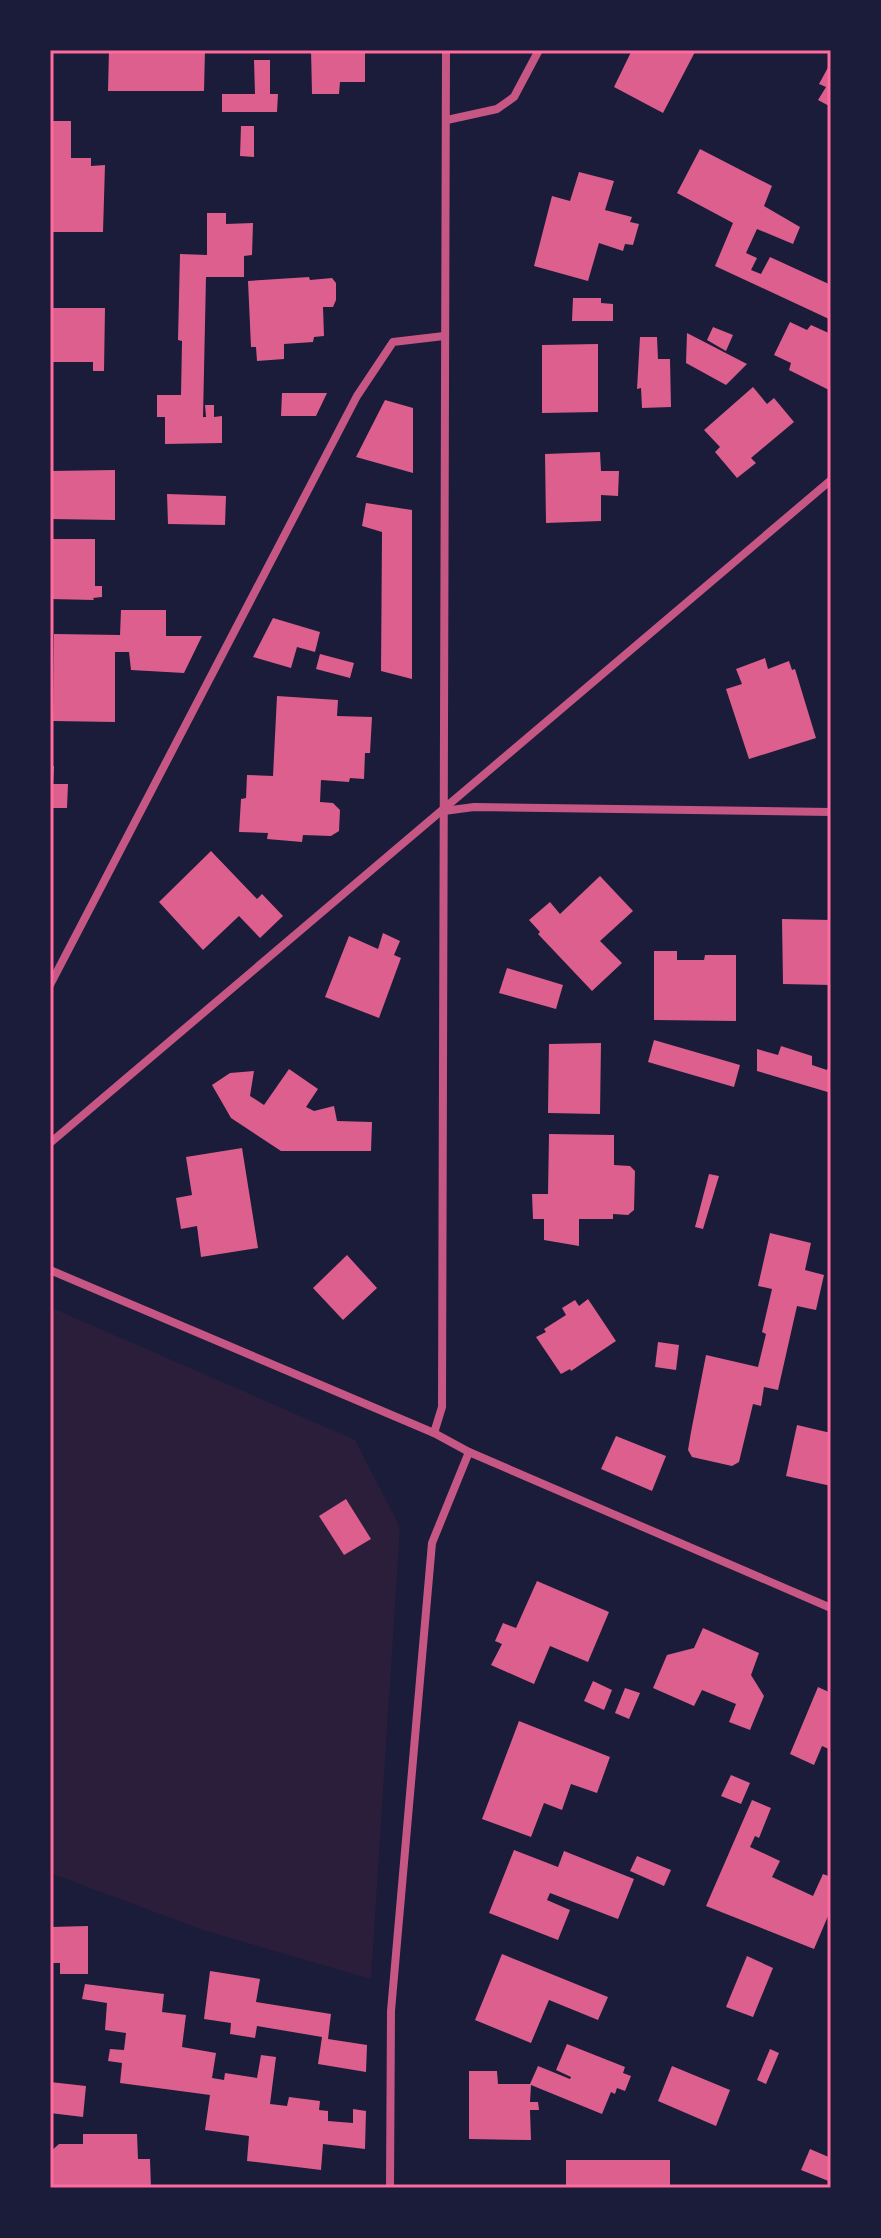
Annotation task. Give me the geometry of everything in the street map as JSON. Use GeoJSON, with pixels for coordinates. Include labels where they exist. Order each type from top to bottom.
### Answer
{"type":"FeatureCollection","features":[{"type":"Feature","properties":{"kind":"street"},"geometry":{"type":"LineString","coordinates":[[434,1433],[442,1407],[446,50]]}},
{"type":"Feature","properties":{"kind":"street"},"geometry":{"type":"LineString","coordinates":[[447,120],[497,109],[514,97],[539,50]]}},
{"type":"Feature","properties":{"kind":"street"},"geometry":{"type":"LineString","coordinates":[[50,985],[357,396],[393,342],[444,336]]}},
{"type":"Feature","properties":{"kind":"street"},"geometry":{"type":"LineString","coordinates":[[50,1143],[831,480]]}},
{"type":"Feature","properties":{"kind":"street"},"geometry":{"type":"LineString","coordinates":[[442,811],[474,807],[831,812]]}},
{"type":"Feature","properties":{"kind":"street"},"geometry":{"type":"LineString","coordinates":[[50,1270],[434,1433],[469,1452],[831,1608]]}},
{"type":"Feature","properties":{"kind":"street"},"geometry":{"type":"LineString","coordinates":[[390,2188],[391,2011],[432,1543],[469,1452]]}},
{"type":"Feature","properties":{"kind":"shaded area"},"geometry":{"type":"Polygon","coordinates":[[[50,1307],[355,1440],[400,1527],[371,1979],[203,1930],[50,1873],[50,1307]]]}},
{"type":"Feature","properties":{"kind":"building"},"geometry":{"type":"Polygon","coordinates":[[[109,50],[205,50],[204,91],[108,91],[109,50]]]}},
{"type":"Feature","properties":{"kind":"building"},"geometry":{"type":"Polygon","coordinates":[[[311,50],[365,50],[365,82],[340,82],[339,94],[312,94],[311,50]]]}},
{"type":"Feature","properties":{"kind":"building"},"geometry":{"type":"Polygon","coordinates":[[[632,50],[696,50],[663,113],[614,87],[632,50]]]}},
{"type":"Feature","properties":{"kind":"building"},"geometry":{"type":"Polygon","coordinates":[[[254,60],[270,60],[270,94],[278,94],[277,112],[222,112],[222,94],[255,94],[254,60]]]}},
{"type":"Feature","properties":{"kind":"building"},"geometry":{"type":"Polygon","coordinates":[[[831,62],[831,107],[818,100],[826,87],[819,84],[831,62]]]}},
{"type":"Feature","properties":{"kind":"building"},"geometry":{"type":"Polygon","coordinates":[[[50,121],[71,121],[71,158],[91,158],[91,166],[105,165],[103,232],[50,232],[50,121]]]}},
{"type":"Feature","properties":{"kind":"building"},"geometry":{"type":"Polygon","coordinates":[[[241,126],[254,126],[254,157],[240,156],[241,126]]]}},
{"type":"Feature","properties":{"kind":"building"},"geometry":{"type":"Polygon","coordinates":[[[700,149],[772,186],[764,206],[800,227],[793,244],[757,229],[746,253],[757,258],[751,270],[761,274],[770,257],[831,285],[829,319],[715,266],[733,223],[677,193],[700,149]]]}},
{"type":"Feature","properties":{"kind":"building"},"geometry":{"type":"Polygon","coordinates":[[[579,172],[614,181],[605,210],[632,217],[630,222],[639,224],[633,245],[625,244],[623,251],[599,243],[588,281],[534,266],[552,196],[570,201],[579,172]]]}},
{"type":"Feature","properties":{"kind":"building"},"geometry":{"type":"Polygon","coordinates":[[[207,213],[226,213],[226,224],[253,223],[252,255],[244,256],[244,277],[206,277],[203,417],[206,417],[205,405],[214,405],[214,417],[222,416],[222,443],[165,444],[165,417],[157,417],[157,395],[181,395],[182,341],[178,340],[180,254],[207,255],[207,213]]]}},
{"type":"Feature","properties":{"kind":"building"},"geometry":{"type":"Polygon","coordinates":[[[309,277],[310,280],[332,278],[336,283],[333,307],[323,307],[324,336],[314,337],[313,342],[284,344],[284,359],[257,361],[256,347],[251,347],[248,281],[309,277]]]}},
{"type":"Feature","properties":{"kind":"building"},"geometry":{"type":"Polygon","coordinates":[[[573,298],[601,298],[601,303],[613,304],[613,321],[572,321],[573,298]]]}},
{"type":"Feature","properties":{"kind":"building"},"geometry":{"type":"Polygon","coordinates":[[[50,308],[105,308],[104,371],[93,371],[93,362],[50,362],[50,308]]]}},
{"type":"Feature","properties":{"kind":"building"},"geometry":{"type":"Polygon","coordinates":[[[790,322],[807,330],[811,325],[831,334],[831,391],[789,370],[791,363],[774,355],[790,322]]]}},
{"type":"Feature","properties":{"kind":"building"},"geometry":{"type":"Polygon","coordinates":[[[713,327],[733,335],[726,351],[707,340],[713,327]]]}},
{"type":"Feature","properties":{"kind":"building"},"geometry":{"type":"Polygon","coordinates":[[[687,333],[747,364],[726,385],[686,363],[687,333]]]}},
{"type":"Feature","properties":{"kind":"building"},"geometry":{"type":"Polygon","coordinates":[[[640,337],[657,337],[658,359],[670,359],[671,407],[642,408],[641,388],[637,389],[640,337]]]}},
{"type":"Feature","properties":{"kind":"building"},"geometry":{"type":"Polygon","coordinates":[[[598,344],[598,412],[542,413],[542,345],[598,344]]]}},
{"type":"Feature","properties":{"kind":"building"},"geometry":{"type":"Polygon","coordinates":[[[753,387],[767,404],[774,398],[794,422],[751,458],[756,463],[737,478],[715,452],[720,447],[704,430],[753,387]]]}},
{"type":"Feature","properties":{"kind":"building"},"geometry":{"type":"Polygon","coordinates":[[[282,393],[327,393],[316,416],[281,416],[282,393]]]}},
{"type":"Feature","properties":{"kind":"building"},"geometry":{"type":"Polygon","coordinates":[[[385,400],[413,408],[413,473],[356,457],[385,400]]]}},
{"type":"Feature","properties":{"kind":"building"},"geometry":{"type":"Polygon","coordinates":[[[600,452],[601,471],[619,471],[618,496],[601,495],[601,521],[546,523],[545,454],[600,452]]]}},
{"type":"Feature","properties":{"kind":"building"},"geometry":{"type":"Polygon","coordinates":[[[115,470],[115,520],[50,519],[50,471],[115,470]]]}},
{"type":"Feature","properties":{"kind":"building"},"geometry":{"type":"Polygon","coordinates":[[[167,494],[226,496],[225,525],[168,524],[167,494]]]}},
{"type":"Feature","properties":{"kind":"building"},"geometry":{"type":"Polygon","coordinates":[[[366,503],[412,510],[412,679],[381,671],[382,532],[362,526],[366,503]]]}},
{"type":"Feature","properties":{"kind":"building"},"geometry":{"type":"Polygon","coordinates":[[[50,539],[95,539],[95,586],[102,586],[102,597],[94,600],[50,599],[50,539]]]}},
{"type":"Feature","properties":{"kind":"building"},"geometry":{"type":"Polygon","coordinates":[[[121,610],[166,610],[166,636],[202,636],[184,673],[131,670],[129,652],[115,652],[115,722],[53,721],[54,634],[120,635],[121,610]]]}},
{"type":"Feature","properties":{"kind":"building"},"geometry":{"type":"Polygon","coordinates":[[[273,618],[320,632],[315,652],[297,647],[291,668],[253,657],[273,618]]]}},
{"type":"Feature","properties":{"kind":"building"},"geometry":{"type":"Polygon","coordinates":[[[320,654],[354,663],[350,678],[316,669],[320,654]]]}},
{"type":"Feature","properties":{"kind":"building"},"geometry":{"type":"Polygon","coordinates":[[[765,658],[768,669],[789,661],[792,670],[795,669],[816,738],[749,759],[726,689],[742,684],[736,669],[765,658]]]}},
{"type":"Feature","properties":{"kind":"building"},"geometry":{"type":"Polygon","coordinates":[[[277,696],[338,700],[337,716],[372,717],[370,753],[365,753],[364,779],[350,778],[349,782],[321,780],[320,802],[333,803],[340,810],[339,831],[331,836],[303,835],[302,842],[267,839],[268,833],[239,832],[241,799],[246,798],[247,775],[273,776],[277,696]]]}},
{"type":"Feature","properties":{"kind":"building"},"geometry":{"type":"Polygon","coordinates":[[[50,766],[54,766],[53,784],[68,784],[67,808],[53,808],[53,829],[50,829],[50,766]]]}},
{"type":"Feature","properties":{"kind":"building"},"geometry":{"type":"Polygon","coordinates":[[[211,851],[257,899],[262,894],[283,916],[260,938],[239,916],[203,950],[159,902],[211,851]]]}},
{"type":"Feature","properties":{"kind":"building"},"geometry":{"type":"Polygon","coordinates":[[[600,876],[633,911],[600,941],[622,963],[592,991],[538,934],[540,932],[529,920],[550,902],[560,914],[600,876]]]}},
{"type":"Feature","properties":{"kind":"building"},"geometry":{"type":"Polygon","coordinates":[[[782,919],[831,920],[831,985],[783,984],[782,919]]]}},
{"type":"Feature","properties":{"kind":"building"},"geometry":{"type":"Polygon","coordinates":[[[383,933],[400,941],[394,955],[401,958],[379,1018],[325,997],[349,936],[378,949],[383,933]]]}},
{"type":"Feature","properties":{"kind":"building"},"geometry":{"type":"Polygon","coordinates":[[[654,951],[677,951],[677,960],[704,960],[705,955],[736,955],[736,1021],[654,1020],[654,951]]]}},
{"type":"Feature","properties":{"kind":"building"},"geometry":{"type":"Polygon","coordinates":[[[507,968],[563,985],[556,1009],[499,993],[507,968]]]}},
{"type":"Feature","properties":{"kind":"building"},"geometry":{"type":"Polygon","coordinates":[[[654,1040],[740,1065],[734,1087],[648,1062],[654,1040]]]}},
{"type":"Feature","properties":{"kind":"building"},"geometry":{"type":"Polygon","coordinates":[[[601,1043],[600,1114],[548,1113],[549,1044],[601,1043]]]}},
{"type":"Feature","properties":{"kind":"building"},"geometry":{"type":"Polygon","coordinates":[[[781,1046],[812,1056],[812,1065],[827,1070],[831,1060],[831,1093],[757,1071],[757,1049],[778,1055],[781,1046]]]}},
{"type":"Feature","properties":{"kind":"building"},"geometry":{"type":"Polygon","coordinates":[[[289,1069],[318,1089],[306,1107],[314,1111],[334,1106],[337,1121],[372,1122],[371,1151],[281,1151],[231,1118],[212,1085],[230,1073],[254,1071],[250,1096],[264,1105],[289,1069]]]}},
{"type":"Feature","properties":{"kind":"building"},"geometry":{"type":"Polygon","coordinates":[[[549,1134],[614,1135],[614,1165],[630,1166],[635,1171],[634,1210],[628,1215],[613,1214],[613,1219],[579,1219],[579,1246],[544,1240],[544,1219],[533,1219],[532,1194],[548,1194],[549,1134]]]}},
{"type":"Feature","properties":{"kind":"building"},"geometry":{"type":"Polygon","coordinates":[[[242,1148],[258,1248],[201,1257],[197,1226],[181,1229],[176,1198],[192,1195],[186,1157],[242,1148]]]}},
{"type":"Feature","properties":{"kind":"building"},"geometry":{"type":"Polygon","coordinates":[[[709,1174],[719,1176],[703,1229],[695,1227],[709,1174]]]}},
{"type":"Feature","properties":{"kind":"building"},"geometry":{"type":"Polygon","coordinates":[[[770,1233],[811,1243],[805,1270],[824,1275],[816,1310],[797,1306],[778,1390],[764,1387],[761,1406],[753,1404],[739,1462],[732,1466],[692,1457],[688,1450],[706,1355],[758,1367],[772,1289],[758,1286],[770,1233]]]}},
{"type":"Feature","properties":{"kind":"building"},"geometry":{"type":"Polygon","coordinates":[[[347,1255],[377,1288],[343,1320],[313,1288],[347,1255]]]}},
{"type":"Feature","properties":{"kind":"building"},"geometry":{"type":"Polygon","coordinates":[[[588,1299],[616,1341],[571,1371],[561,1374],[536,1337],[566,1315],[562,1308],[575,1300],[579,1306],[588,1299]]]}},
{"type":"Feature","properties":{"kind":"building"},"geometry":{"type":"Polygon","coordinates":[[[658,1342],[679,1345],[676,1370],[655,1367],[658,1342]]]}},
{"type":"Feature","properties":{"kind":"building"},"geometry":{"type":"Polygon","coordinates":[[[797,1425],[831,1433],[831,1486],[786,1476],[797,1425]]]}},
{"type":"Feature","properties":{"kind":"building"},"geometry":{"type":"Polygon","coordinates":[[[616,1436],[666,1456],[652,1491],[601,1469],[616,1436]]]}},
{"type":"Feature","properties":{"kind":"building"},"geometry":{"type":"Polygon","coordinates":[[[346,1499],[371,1539],[344,1555],[319,1516],[346,1499]]]}},
{"type":"Feature","properties":{"kind":"building"},"geometry":{"type":"Polygon","coordinates":[[[537,1581],[609,1612],[588,1662],[550,1646],[534,1684],[491,1665],[502,1644],[495,1641],[503,1623],[516,1628],[537,1581]]]}},
{"type":"Feature","properties":{"kind":"building"},"geometry":{"type":"Polygon","coordinates":[[[703,1628],[759,1653],[751,1675],[764,1696],[750,1730],[729,1722],[736,1704],[702,1690],[694,1706],[653,1688],[667,1655],[694,1648],[703,1628]]]}},
{"type":"Feature","properties":{"kind":"building"},"geometry":{"type":"Polygon","coordinates":[[[593,1681],[612,1690],[604,1710],[584,1701],[593,1681]]]}},
{"type":"Feature","properties":{"kind":"building"},"geometry":{"type":"Polygon","coordinates":[[[818,1687],[831,1693],[831,1750],[822,1746],[814,1765],[790,1754],[818,1687]]]}},
{"type":"Feature","properties":{"kind":"building"},"geometry":{"type":"Polygon","coordinates":[[[625,1688],[640,1693],[629,1719],[615,1713],[625,1688]]]}},
{"type":"Feature","properties":{"kind":"building"},"geometry":{"type":"Polygon","coordinates":[[[519,1721],[610,1757],[597,1793],[571,1784],[562,1810],[544,1803],[531,1837],[482,1819],[519,1721]]]}},
{"type":"Feature","properties":{"kind":"building"},"geometry":{"type":"Polygon","coordinates":[[[731,1775],[750,1783],[741,1804],[721,1796],[731,1775]]]}},
{"type":"Feature","properties":{"kind":"building"},"geometry":{"type":"Polygon","coordinates":[[[752,1800],[771,1808],[759,1838],[755,1836],[750,1847],[780,1861],[772,1877],[813,1896],[823,1874],[831,1877],[831,1909],[814,1949],[706,1906],[752,1800]]]}},
{"type":"Feature","properties":{"kind":"building"},"geometry":{"type":"Polygon","coordinates":[[[514,1850],[558,1867],[564,1851],[634,1879],[618,1919],[550,1893],[547,1900],[570,1910],[558,1940],[489,1913],[514,1850]]]}},
{"type":"Feature","properties":{"kind":"building"},"geometry":{"type":"Polygon","coordinates":[[[637,1856],[671,1870],[664,1886],[630,1871],[637,1856]]]}},
{"type":"Feature","properties":{"kind":"building"},"geometry":{"type":"Polygon","coordinates":[[[88,1926],[88,1974],[60,1974],[60,1963],[50,1963],[50,1927],[88,1926]]]}},
{"type":"Feature","properties":{"kind":"building"},"geometry":{"type":"Polygon","coordinates":[[[502,1954],[608,1997],[598,2020],[549,2000],[531,2043],[475,2020],[502,1954]]]}},
{"type":"Feature","properties":{"kind":"building"},"geometry":{"type":"Polygon","coordinates":[[[747,1956],[773,1968],[753,2017],[726,2007],[747,1956]]]}},
{"type":"Feature","properties":{"kind":"building"},"geometry":{"type":"Polygon","coordinates":[[[210,1971],[260,1979],[256,2002],[331,2014],[328,2039],[367,2045],[366,2072],[318,2064],[322,2037],[257,2026],[255,2038],[230,2034],[231,2023],[204,2019],[210,1971]]]}},
{"type":"Feature","properties":{"kind":"building"},"geometry":{"type":"Polygon","coordinates":[[[85,1984],[164,1994],[162,2012],[186,2015],[182,2047],[216,2053],[212,2078],[224,2080],[225,2073],[257,2078],[261,2055],[276,2057],[270,2104],[287,2106],[289,2097],[320,2101],[319,2110],[328,2111],[328,2121],[353,2123],[353,2109],[366,2111],[365,2149],[323,2144],[321,2170],[247,2161],[249,2136],[205,2130],[210,2095],[120,2083],[122,2063],[108,2061],[110,2049],[124,2050],[126,2033],[105,2030],[107,2003],[82,1999],[85,1984]]]}},
{"type":"Feature","properties":{"kind":"building"},"geometry":{"type":"Polygon","coordinates":[[[567,2044],[625,2067],[623,2073],[631,2076],[625,2091],[617,2088],[615,2094],[611,2092],[602,2114],[531,2085],[530,2102],[538,2102],[539,2110],[530,2110],[531,2140],[469,2139],[469,2071],[497,2071],[498,2084],[530,2084],[538,2066],[570,2079],[556,2070],[567,2044]]]}},
{"type":"Feature","properties":{"kind":"building"},"geometry":{"type":"Polygon","coordinates":[[[770,2049],[779,2053],[766,2084],[757,2080],[770,2049]]]}},
{"type":"Feature","properties":{"kind":"building"},"geometry":{"type":"Polygon","coordinates":[[[672,2066],[730,2090],[716,2126],[658,2101],[672,2066]]]}},
{"type":"Feature","properties":{"kind":"building"},"geometry":{"type":"Polygon","coordinates":[[[50,2082],[86,2086],[83,2117],[50,2113],[50,2082]]]}},
{"type":"Feature","properties":{"kind":"building"},"geometry":{"type":"Polygon","coordinates":[[[83,2134],[137,2134],[138,2159],[150,2159],[151,2188],[50,2188],[50,2152],[59,2144],[83,2144],[83,2134]]]}},
{"type":"Feature","properties":{"kind":"building"},"geometry":{"type":"Polygon","coordinates":[[[810,2149],[831,2158],[831,2182],[801,2170],[810,2149]]]}},
{"type":"Feature","properties":{"kind":"building"},"geometry":{"type":"Polygon","coordinates":[[[566,2160],[670,2160],[670,2188],[566,2188],[566,2160]]]}}]}
